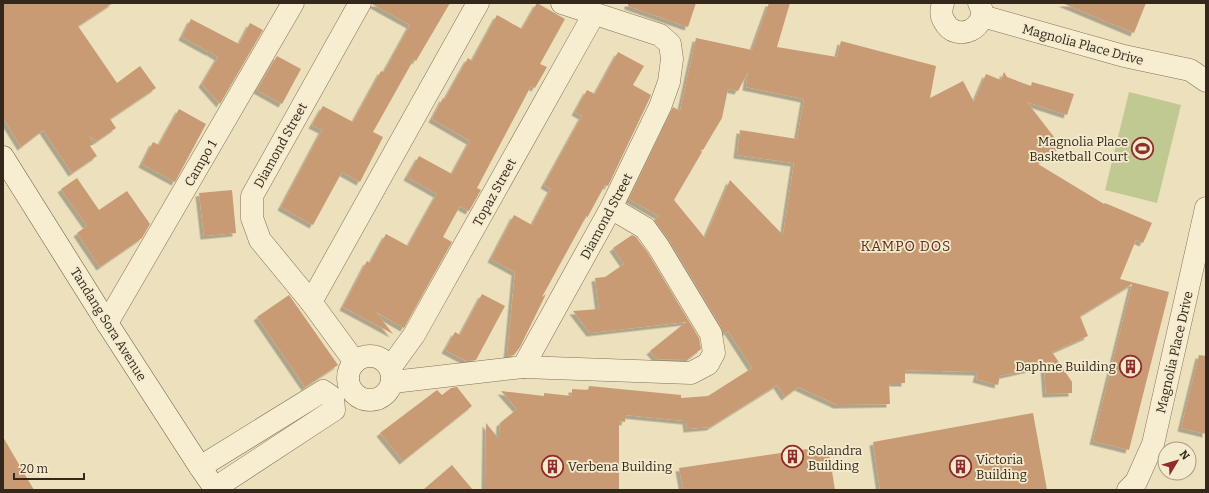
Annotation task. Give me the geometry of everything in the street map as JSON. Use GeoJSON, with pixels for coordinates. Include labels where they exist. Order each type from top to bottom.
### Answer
{"type":"FeatureCollection","features":[{"type":"Feature","properties":{"kind":"street","name":"Campo 1"},"geometry":{"type":"LineString","coordinates":[[106,323],[293,3]]}},
{"type":"Feature","properties":{"kind":"street","name":"Diamond Street"},"geometry":{"type":"LineString","coordinates":[[355,362],[311,302],[260,240],[252,218],[252,196],[360,3]]}},
{"type":"Feature","properties":{"kind":"street"},"geometry":{"type":"LineString","coordinates":[[311,302],[478,3]]}},
{"type":"Feature","properties":{"kind":"street","name":"Diamond Street"},"geometry":{"type":"LineString","coordinates":[[523,367],[611,208],[660,107],[669,82],[672,59],[670,44],[660,35],[562,3]]}},
{"type":"Feature","properties":{"kind":"street","name":"Magnolia Place Drive"},"geometry":{"type":"LineString","coordinates":[[943,3],[941,11],[942,19],[946,26],[952,30],[967,32],[974,28],[979,23],[980,9],[1124,56],[1190,70],[1206,80]]}},
{"type":"Feature","properties":{"kind":"street","name":"Topaz Street"},"geometry":{"type":"LineString","coordinates":[[391,375],[594,14]]}},
{"type":"Feature","properties":{"kind":"street","name":"Tandang Sora Avenue"},"geometry":{"type":"LineString","coordinates":[[3,157],[106,323],[216,489]]}},
{"type":"Feature","properties":{"kind":"street"},"geometry":{"type":"LineString","coordinates":[[391,375],[523,367],[691,372],[708,364],[714,353],[711,334],[658,246],[645,228],[611,208]]}},
{"type":"Feature","properties":{"kind":"street","name":"Magnolia Place Drive"},"geometry":{"type":"LineString","coordinates":[[1128,490],[1136,482],[1153,444],[1206,208]]}},
{"type":"Feature","properties":{"kind":"street"},"geometry":{"type":"LineString","coordinates":[[200,467],[322,392],[342,393],[356,395],[364,399],[374,400],[382,397],[389,390],[391,375],[381,358],[374,356],[360,358],[350,367],[348,381],[342,393],[334,410],[216,489]]}},
{"type":"Feature","properties":{"kind":"green space","name":"Magnolia Place Basketball Court"},"geometry":{"type":"Polygon","coordinates":[[[1129,92],[1181,105],[1157,203],[1105,190],[1129,92]]]}},
{"type":"Feature","properties":{"kind":"building"},"geometry":{"type":"Polygon","coordinates":[[[3,3],[113,3],[78,26],[117,83],[140,66],[156,88],[110,119],[116,128],[97,141],[89,136],[94,144],[90,146],[97,156],[72,173],[43,130],[21,147],[3,118],[3,3]]]}},
{"type":"Feature","properties":{"kind":"building"},"geometry":{"type":"Polygon","coordinates":[[[372,3],[450,3],[416,61],[414,59],[373,132],[383,137],[360,182],[342,172],[313,225],[281,207],[322,130],[312,125],[323,106],[353,122],[381,71],[384,72],[410,25],[372,3]]]}},
{"type":"Feature","properties":{"kind":"building"},"geometry":{"type":"Polygon","coordinates":[[[537,3],[565,19],[540,64],[547,67],[535,88],[531,86],[477,188],[481,190],[469,211],[460,206],[443,237],[452,242],[404,328],[376,312],[393,334],[343,307],[367,261],[370,263],[386,234],[408,246],[437,194],[407,177],[419,156],[452,174],[470,141],[432,119],[443,98],[445,99],[468,58],[472,61],[497,15],[522,29],[537,3]]]}},
{"type":"Feature","properties":{"kind":"building"},"geometry":{"type":"Polygon","coordinates":[[[628,3],[696,3],[688,27],[628,6],[628,3]]]}},
{"type":"Feature","properties":{"kind":"building"},"geometry":{"type":"Polygon","coordinates":[[[769,3],[790,3],[777,47],[837,57],[841,41],[936,66],[930,98],[963,81],[974,102],[986,74],[1001,80],[1004,72],[1007,77],[1031,86],[1032,82],[1074,94],[1067,115],[1027,102],[1061,146],[1038,164],[1104,204],[1105,203],[1152,223],[1143,243],[1136,240],[1120,279],[1169,292],[1129,450],[1093,441],[1132,284],[1080,316],[1088,336],[1052,352],[1072,382],[1072,393],[1046,394],[1044,366],[1000,376],[998,385],[976,379],[978,372],[905,370],[905,383],[889,383],[890,404],[837,405],[798,387],[785,397],[777,385],[710,427],[687,429],[686,421],[626,415],[625,422],[619,421],[619,490],[485,489],[486,423],[499,439],[500,423],[517,409],[501,391],[544,396],[544,393],[572,396],[572,389],[588,390],[589,386],[681,395],[681,398],[708,396],[752,368],[728,331],[724,334],[722,328],[669,240],[654,220],[659,216],[629,199],[673,107],[680,111],[696,38],[752,50],[769,3]],[[748,72],[738,91],[728,89],[722,118],[703,150],[700,149],[702,152],[674,200],[705,238],[730,180],[783,235],[794,163],[737,155],[740,130],[797,139],[804,99],[746,87],[748,72]]]}},
{"type":"Feature","properties":{"kind":"building"},"geometry":{"type":"Polygon","coordinates":[[[1062,3],[1146,3],[1134,33],[1062,3]]]}},
{"type":"Feature","properties":{"kind":"building"},"geometry":{"type":"Polygon","coordinates":[[[191,19],[239,44],[250,23],[263,30],[220,104],[202,84],[218,57],[210,52],[211,51],[209,52],[182,37],[191,19]]]}},
{"type":"Feature","properties":{"kind":"building"},"geometry":{"type":"Polygon","coordinates":[[[618,52],[644,66],[633,85],[651,95],[608,186],[605,185],[587,218],[587,215],[542,297],[546,294],[520,347],[514,355],[507,356],[515,272],[491,259],[514,215],[532,225],[551,189],[544,185],[582,116],[575,112],[587,90],[595,94],[618,52]]]}},
{"type":"Feature","properties":{"kind":"building"},"geometry":{"type":"Polygon","coordinates":[[[277,56],[301,69],[282,104],[257,90],[277,56]]]}},
{"type":"Feature","properties":{"kind":"building"},"geometry":{"type":"Polygon","coordinates":[[[179,109],[206,124],[175,182],[142,164],[153,142],[159,145],[179,109]]]}},
{"type":"Feature","properties":{"kind":"building"},"geometry":{"type":"Polygon","coordinates":[[[77,178],[99,210],[127,191],[150,224],[142,238],[100,267],[77,233],[87,226],[61,189],[77,178]]]}},
{"type":"Feature","properties":{"kind":"building"},"geometry":{"type":"Polygon","coordinates":[[[232,190],[236,233],[204,236],[199,193],[232,190]]]}},
{"type":"Feature","properties":{"kind":"building"},"geometry":{"type":"Polygon","coordinates":[[[632,235],[636,237],[648,253],[699,338],[701,349],[687,360],[657,359],[650,351],[686,322],[590,333],[573,311],[599,309],[595,278],[605,277],[624,264],[613,248],[632,235]]]}},
{"type":"Feature","properties":{"kind":"building"},"geometry":{"type":"Polygon","coordinates":[[[482,294],[505,306],[476,360],[466,361],[445,350],[455,332],[460,335],[482,294]]]}},
{"type":"Feature","properties":{"kind":"building"},"geometry":{"type":"Polygon","coordinates":[[[289,295],[338,365],[305,387],[257,317],[289,295]]]}},
{"type":"Feature","properties":{"kind":"building"},"geometry":{"type":"Polygon","coordinates":[[[1199,355],[1206,356],[1206,434],[1181,428],[1199,355]]]}},
{"type":"Feature","properties":{"kind":"building"},"geometry":{"type":"Polygon","coordinates":[[[457,387],[472,406],[403,461],[380,433],[437,390],[442,395],[451,388],[457,387]]]}},
{"type":"Feature","properties":{"kind":"building","name":"Victoria Building"},"geometry":{"type":"Polygon","coordinates":[[[1033,413],[1047,490],[880,490],[873,442],[1033,413]]]}},
{"type":"Feature","properties":{"kind":"building"},"geometry":{"type":"Polygon","coordinates":[[[3,437],[34,490],[3,490],[3,437]]]}},
{"type":"Feature","properties":{"kind":"building","name":"Solandra Building"},"geometry":{"type":"Polygon","coordinates":[[[828,446],[835,490],[683,490],[679,468],[828,446]]]}},
{"type":"Feature","properties":{"kind":"building"},"geometry":{"type":"Polygon","coordinates":[[[452,465],[473,490],[423,490],[452,465]]]}},
{"type":"Feature","properties":{"kind":"place","name":"Magnolia Place Basketball Court"},"geometry":{"type":"Point","coordinates":[1143,148]}},
{"type":"Feature","properties":{"kind":"place","name":"Daphne Building"},"geometry":{"type":"Point","coordinates":[1131,366]}},
{"type":"Feature","properties":{"kind":"place","name":"Solandra Building"},"geometry":{"type":"Point","coordinates":[792,457]}},
{"type":"Feature","properties":{"kind":"place","name":"Verbena Building"},"geometry":{"type":"Point","coordinates":[552,466]}},
{"type":"Feature","properties":{"kind":"place","name":"Victoria Building"},"geometry":{"type":"Point","coordinates":[960,466]}},
{"type":"Feature","properties":{"kind":"district","name":"KAMPO DOS"},"geometry":{"type":"Point","coordinates":[906,246]}}]}
